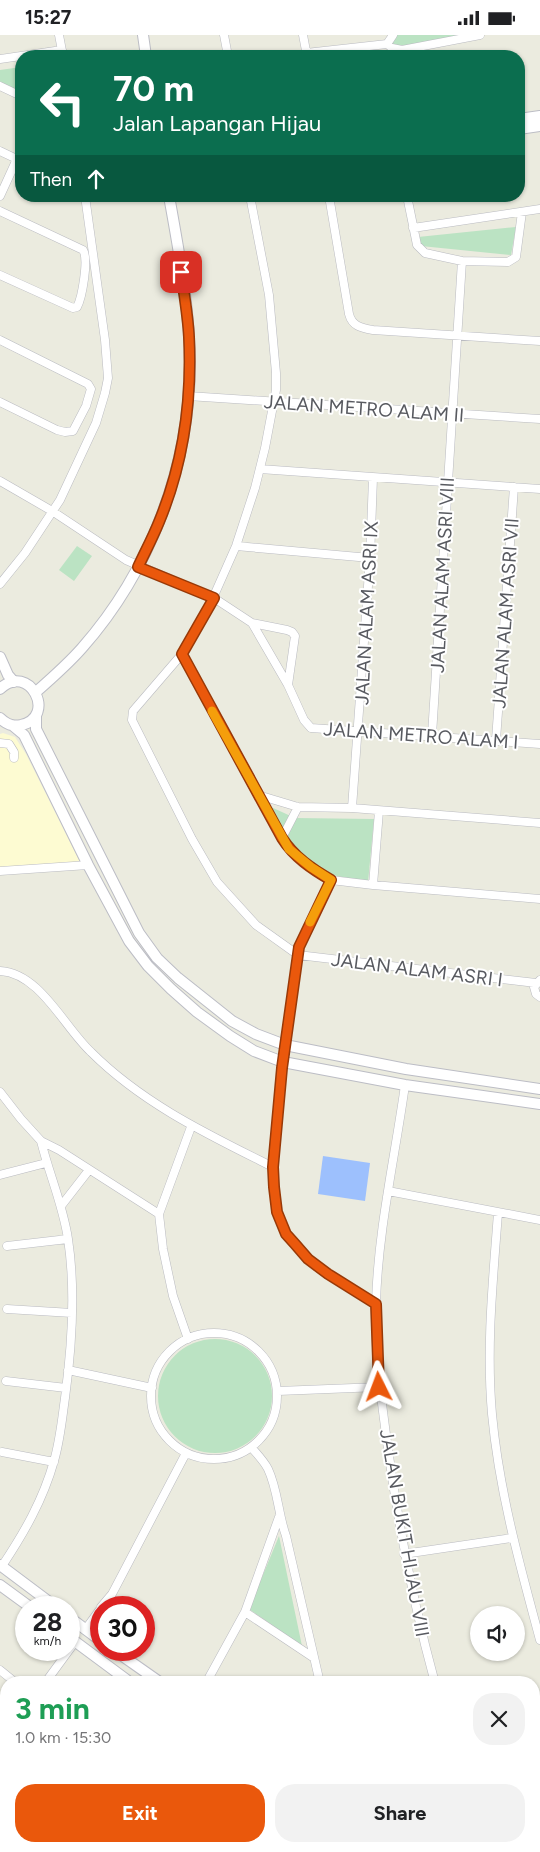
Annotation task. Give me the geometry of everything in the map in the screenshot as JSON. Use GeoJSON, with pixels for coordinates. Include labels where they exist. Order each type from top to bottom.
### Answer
{"type":"FeatureCollection","features":[{"type":"Feature","properties":{"kind":"main road"},"geometry":{"type":"LineString","coordinates":[[143,35],[145,50]]}},
{"type":"Feature","properties":{"kind":"main road"},"geometry":{"type":"LineString","coordinates":[[525,118],[540,116]]}},
{"type":"Feature","properties":{"kind":"main road"},"geometry":{"type":"LineString","coordinates":[[525,128],[540,127]]}},
{"type":"Feature","properties":{"kind":"main road"},"geometry":{"type":"LineString","coordinates":[[36,692],[62,669],[95,632],[138,567],[160,521],[174,479],[181,450],[190,366],[188,327],[170,202]]}},
{"type":"Feature","properties":{"kind":"main road"},"geometry":{"type":"LineString","coordinates":[[0,657],[8,675],[14,682]]}},
{"type":"Feature","properties":{"kind":"main road"},"geometry":{"type":"LineString","coordinates":[[0,689],[8,683],[14,682],[26,684],[36,692],[39,703],[36,715],[36,729],[139,933],[157,958],[178,978],[232,1021],[256,1034],[285,1045],[406,1069],[540,1089]]}},
{"type":"Feature","properties":{"kind":"main road"},"geometry":{"type":"LineString","coordinates":[[3,722],[25,724],[36,715]]}},
{"type":"Feature","properties":{"kind":"main road"},"geometry":{"type":"LineString","coordinates":[[3,722],[20,730],[24,735],[88,865],[129,941],[148,966],[197,1011],[230,1035],[254,1051],[283,1062],[405,1085],[540,1104]]}},
{"type":"Feature","properties":{"kind":"main road"},"geometry":{"type":"LineString","coordinates":[[1,1566],[33,1596]]}},
{"type":"Feature","properties":{"kind":"main road"},"geometry":{"type":"LineString","coordinates":[[0,1585],[15,1596]]}},
{"type":"Feature","properties":{"kind":"main road"},"geometry":{"type":"LineString","coordinates":[[80,1625],[90,1633]]}},
{"type":"Feature","properties":{"kind":"main road"},"geometry":{"type":"LineString","coordinates":[[80,1646],[121,1676]]}},
{"type":"Feature","properties":{"kind":"main road"},"geometry":{"type":"LineString","coordinates":[[130,1661],[151,1676]]}},
{"type":"Feature","properties":{"kind":"street"},"geometry":{"type":"LineString","coordinates":[[59,35],[62,50]]}},
{"type":"Feature","properties":{"kind":"street"},"geometry":{"type":"LineString","coordinates":[[224,35],[227,50]]}},
{"type":"Feature","properties":{"kind":"street"},"geometry":{"type":"LineString","coordinates":[[303,35],[306,50]]}},
{"type":"Feature","properties":{"kind":"street"},"geometry":{"type":"LineString","coordinates":[[387,44],[393,35]]}},
{"type":"Feature","properties":{"kind":"street"},"geometry":{"type":"LineString","coordinates":[[343,50],[387,44],[392,48],[402,50],[480,35]]}},
{"type":"Feature","properties":{"kind":"street"},"geometry":{"type":"LineString","coordinates":[[0,59],[15,58]]}},
{"type":"Feature","properties":{"kind":"street"},"geometry":{"type":"LineString","coordinates":[[0,86],[15,93]]}},
{"type":"Feature","properties":{"kind":"street"},"geometry":{"type":"LineString","coordinates":[[0,151],[15,158]]}},
{"type":"Feature","properties":{"kind":"street"},"geometry":{"type":"LineString","coordinates":[[0,196],[15,168]]}},
{"type":"Feature","properties":{"kind":"street"},"geometry":{"type":"LineString","coordinates":[[0,584],[25,553],[60,500],[96,423],[105,393],[108,378],[105,340],[86,202]]}},
{"type":"Feature","properties":{"kind":"street"},"geometry":{"type":"LineString","coordinates":[[251,202],[271,313],[276,373],[274,401],[260,469],[236,545],[214,598],[182,654],[133,711],[132,720],[192,839],[217,882],[256,925],[298,955]]}},
{"type":"Feature","properties":{"kind":"street"},"geometry":{"type":"LineString","coordinates":[[330,202],[350,321],[356,325],[373,330],[540,341]]}},
{"type":"Feature","properties":{"kind":"street"},"geometry":{"type":"LineString","coordinates":[[408,202],[417,245],[420,250],[425,253],[462,261],[508,263],[514,260],[522,212]]}},
{"type":"Feature","properties":{"kind":"street"},"geometry":{"type":"LineString","coordinates":[[413,228],[540,209]]}},
{"type":"Feature","properties":{"kind":"street"},"geometry":{"type":"LineString","coordinates":[[0,211],[83,250],[86,256],[77,307],[73,308],[0,275]]}},
{"type":"Feature","properties":{"kind":"street","name":"JALAN ALAM ASRI VIII"},"geometry":{"type":"LineString","coordinates":[[432,735],[462,261]]}},
{"type":"Feature","properties":{"kind":"street"},"geometry":{"type":"LineString","coordinates":[[0,340],[90,386],[90,395],[79,421],[72,431],[57,430],[0,402]]}},
{"type":"Feature","properties":{"kind":"street","name":"JALAN METRO ALAM II"},"geometry":{"type":"LineString","coordinates":[[188,396],[540,419]]}},
{"type":"Feature","properties":{"kind":"street"},"geometry":{"type":"LineString","coordinates":[[260,469],[540,489]]}},
{"type":"Feature","properties":{"kind":"street","name":"JALAN ALAM ASRI IX"},"geometry":{"type":"LineString","coordinates":[[352,808],[370,558],[373,478]]}},
{"type":"Feature","properties":{"kind":"street","name":"JALAN METRO ALAM I"},"geometry":{"type":"LineString","coordinates":[[0,481],[52,511],[138,567],[214,598],[252,623],[288,685],[307,725],[311,728],[496,739],[540,744]]}},
{"type":"Feature","properties":{"kind":"street","name":"JALAN ALAM ASRI VII"},"geometry":{"type":"LineString","coordinates":[[496,739],[514,487]]}},
{"type":"Feature","properties":{"kind":"street"},"geometry":{"type":"LineString","coordinates":[[236,545],[370,558]]}},
{"type":"Feature","properties":{"kind":"street"},"geometry":{"type":"LineString","coordinates":[[252,623],[287,630],[295,636],[288,685]]}},
{"type":"Feature","properties":{"kind":"street"},"geometry":{"type":"LineString","coordinates":[[182,654],[289,849],[331,880],[540,899]]}},
{"type":"Feature","properties":{"kind":"street"},"geometry":{"type":"LineString","coordinates":[[0,743],[9,744],[14,752],[14,758]]}},
{"type":"Feature","properties":{"kind":"street"},"geometry":{"type":"LineString","coordinates":[[258,795],[298,807],[352,808],[540,823]]}},
{"type":"Feature","properties":{"kind":"street"},"geometry":{"type":"LineString","coordinates":[[282,838],[298,807]]}},
{"type":"Feature","properties":{"kind":"street"},"geometry":{"type":"LineString","coordinates":[[373,885],[379,811]]}},
{"type":"Feature","properties":{"kind":"street"},"geometry":{"type":"LineString","coordinates":[[0,871],[88,865]]}},
{"type":"Feature","properties":{"kind":"street"},"geometry":{"type":"LineString","coordinates":[[331,880],[302,938],[298,955],[283,1062],[273,1167],[274,1187],[277,1212],[286,1234],[308,1259],[376,1304]]}},
{"type":"Feature","properties":{"kind":"street","name":"JALAN ALAM ASRI I"},"geometry":{"type":"LineString","coordinates":[[298,955],[538,981]]}},
{"type":"Feature","properties":{"kind":"street"},"geometry":{"type":"LineString","coordinates":[[0,971],[18,975],[34,985],[89,1051],[105,1066],[163,1109],[192,1127],[273,1167]]}},
{"type":"Feature","properties":{"kind":"street"},"geometry":{"type":"LineString","coordinates":[[538,981],[534,991],[540,997]]}},
{"type":"Feature","properties":{"kind":"street","name":"JALAN BUKIT HIJAU VIII"},"geometry":{"type":"LineString","coordinates":[[405,1085],[388,1191],[376,1304],[379,1387],[404,1553],[416,1611],[433,1676]]}},
{"type":"Feature","properties":{"kind":"street"},"geometry":{"type":"LineString","coordinates":[[0,1091],[21,1119],[41,1141],[59,1150],[159,1214]]}},
{"type":"Feature","properties":{"kind":"street"},"geometry":{"type":"LineString","coordinates":[[188,1339],[173,1296],[163,1249],[159,1214],[192,1127]]}},
{"type":"Feature","properties":{"kind":"street"},"geometry":{"type":"LineString","coordinates":[[1,1566],[29,1524],[54,1462],[60,1438],[68,1370],[72,1313],[68,1239],[62,1206],[46,1163],[41,1141]]}},
{"type":"Feature","properties":{"kind":"street"},"geometry":{"type":"LineString","coordinates":[[0,1175],[46,1163]]}},
{"type":"Feature","properties":{"kind":"street"},"geometry":{"type":"LineString","coordinates":[[62,1206],[89,1170]]}},
{"type":"Feature","properties":{"kind":"street"},"geometry":{"type":"LineString","coordinates":[[388,1191],[540,1220]]}},
{"type":"Feature","properties":{"kind":"street"},"geometry":{"type":"LineString","coordinates":[[498,1213],[489,1342],[492,1413],[512,1538],[540,1640]]}},
{"type":"Feature","properties":{"kind":"street"},"geometry":{"type":"LineString","coordinates":[[7,1246],[68,1239]]}},
{"type":"Feature","properties":{"kind":"street"},"geometry":{"type":"LineString","coordinates":[[7,1309],[72,1313]]}},
{"type":"Feature","properties":{"kind":"street"},"geometry":{"type":"LineString","coordinates":[[217,1333],[232,1336],[246,1342],[268,1362],[275,1376],[278,1391],[277,1407],[272,1422],[263,1436],[251,1447],[240,1454],[226,1458],[199,1457],[186,1453],[175,1446],[159,1426],[152,1408],[152,1388],[154,1376],[160,1364],[172,1350],[188,1339],[202,1334],[217,1333]]}},
{"type":"Feature","properties":{"kind":"street"},"geometry":{"type":"LineString","coordinates":[[68,1370],[152,1388]]}},
{"type":"Feature","properties":{"kind":"street"},"geometry":{"type":"LineString","coordinates":[[6,1381],[66,1388]]}},
{"type":"Feature","properties":{"kind":"street"},"geometry":{"type":"LineString","coordinates":[[278,1391],[379,1387]]}},
{"type":"Feature","properties":{"kind":"street"},"geometry":{"type":"LineString","coordinates":[[251,1447],[267,1467],[276,1489],[279,1517],[286,1536],[318,1676]]}},
{"type":"Feature","properties":{"kind":"street"},"geometry":{"type":"LineString","coordinates":[[2,1452],[54,1462]]}},
{"type":"Feature","properties":{"kind":"street"},"geometry":{"type":"LineString","coordinates":[[110,1596],[186,1453]]}},
{"type":"Feature","properties":{"kind":"street"},"geometry":{"type":"LineString","coordinates":[[210,1676],[245,1612],[279,1517]]}},
{"type":"Feature","properties":{"kind":"street"},"geometry":{"type":"LineString","coordinates":[[404,1553],[512,1538]]}},
{"type":"Feature","properties":{"kind":"street"},"geometry":{"type":"LineString","coordinates":[[245,1612],[314,1658]]}},
{"type":"Feature","properties":{"kind":"street"},"geometry":{"type":"LineString","coordinates":[[85,1629],[90,1622]]}},
{"type":"Feature","properties":{"kind":"street"},"geometry":{"type":"LineString","coordinates":[[49,1676],[59,1661]]}},
{"type":"Feature","properties":{"kind":"shaded area"},"geometry":{"type":"Polygon","coordinates":[[[3,733],[15,737],[26,754],[80,862],[0,869],[0,734],[3,733]]]}},
{"type":"Feature","properties":{"kind":"green space"},"geometry":{"type":"Polygon","coordinates":[[[395,35],[467,35],[403,47],[395,46],[391,41],[395,35]]]}},
{"type":"Feature","properties":{"kind":"green space"},"geometry":{"type":"Polygon","coordinates":[[[15,68],[15,90],[0,82],[0,70],[15,68]]]}},
{"type":"Feature","properties":{"kind":"green space"},"geometry":{"type":"Polygon","coordinates":[[[516,227],[511,255],[421,246],[418,237],[516,227]]]}},
{"type":"Feature","properties":{"kind":"green space"},"geometry":{"type":"Polygon","coordinates":[[[77,546],[92,556],[74,581],[59,570],[77,546]]]}},
{"type":"Feature","properties":{"kind":"green space"},"geometry":{"type":"Polygon","coordinates":[[[271,807],[295,818],[374,819],[368,882],[332,875],[309,860],[290,844],[271,807]]]}},
{"type":"Feature","properties":{"kind":"green space"},"geometry":{"type":"Polygon","coordinates":[[[215,1339],[237,1343],[247,1348],[263,1364],[268,1374],[272,1396],[268,1418],[263,1428],[247,1444],[237,1449],[215,1453],[193,1449],[183,1444],[167,1428],[162,1418],[158,1396],[162,1374],[167,1364],[183,1348],[193,1343],[215,1339]]]}},
{"type":"Feature","properties":{"kind":"green space"},"geometry":{"type":"Polygon","coordinates":[[[279,1536],[302,1646],[249,1609],[279,1536]]]}},
{"type":"Feature","properties":{"kind":"water"},"geometry":{"type":"Polygon","coordinates":[[[323,1156],[370,1163],[365,1201],[318,1194],[323,1156]]]}},
{"type":"Feature","properties":{"kind":"slow traffic"},"geometry":{"type":"LineString","coordinates":[[212,711],[289,849],[331,880],[310,922]]}},
{"type":"Feature","properties":{"kind":"route"},"geometry":{"type":"LineString","coordinates":[[181,272],[189,337],[190,366],[187,411],[174,479],[160,521],[138,567],[214,598],[182,654],[289,849],[331,880],[299,947],[282,1068],[273,1167],[274,1187],[277,1212],[286,1234],[308,1259],[376,1304],[379,1387]]}}]}
